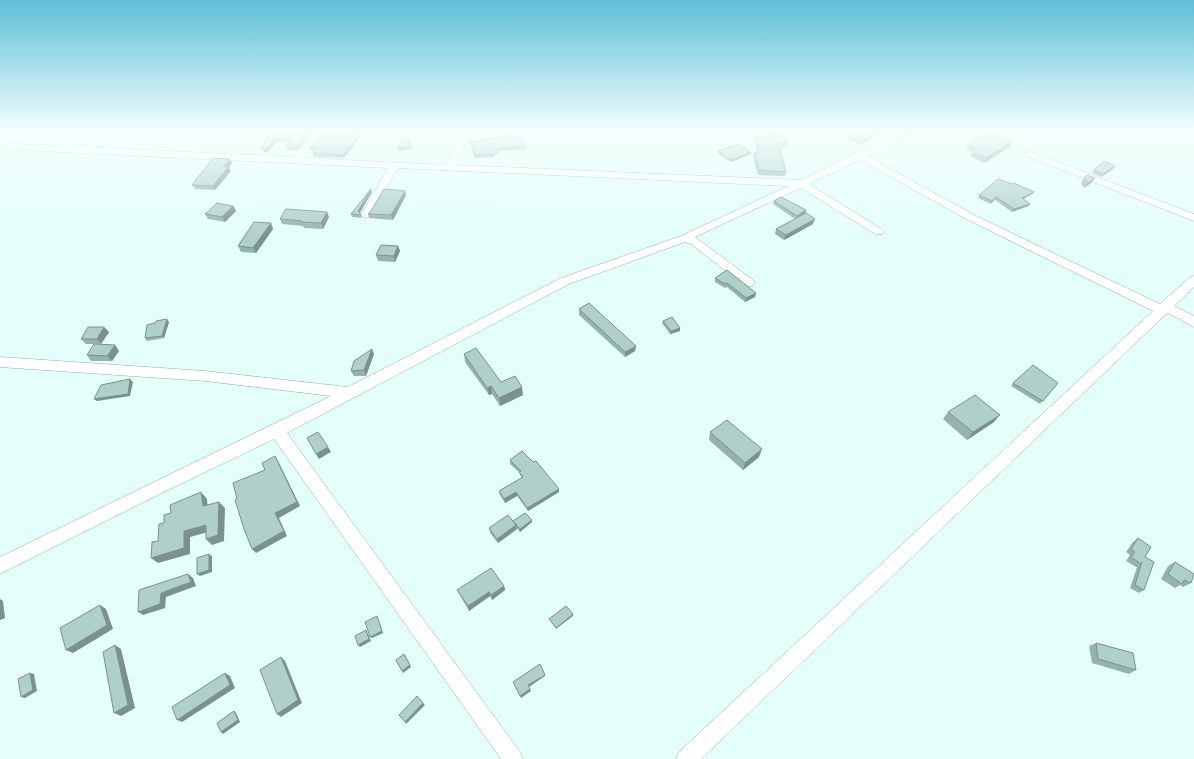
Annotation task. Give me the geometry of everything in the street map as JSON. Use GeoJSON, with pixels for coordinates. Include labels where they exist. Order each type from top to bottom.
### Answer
{"type":"FeatureCollection","features":[{"type":"Feature","properties":{"kind":"street"},"geometry":{"type":"LineString","coordinates":[[366,214],[394,167]]}},
{"type":"Feature","properties":{"kind":"street"},"geometry":{"type":"LineString","coordinates":[[439,167],[801,182],[879,232]]}},
{"type":"Feature","properties":{"kind":"street"},"geometry":{"type":"LineString","coordinates":[[0,566],[162,485],[277,431],[564,281],[685,238],[834,167]]}},
{"type":"Feature","properties":{"kind":"street"},"geometry":{"type":"LineString","coordinates":[[881,167],[972,218],[1194,322]]}},
{"type":"Feature","properties":{"kind":"street"},"geometry":{"type":"LineString","coordinates":[[1064,167],[1194,218]]}},
{"type":"Feature","properties":{"kind":"street"},"geometry":{"type":"LineString","coordinates":[[685,238],[695,241],[748,283]]}},
{"type":"Feature","properties":{"kind":"street"},"geometry":{"type":"LineString","coordinates":[[686,759],[1194,280]]}},
{"type":"Feature","properties":{"kind":"street"},"geometry":{"type":"LineString","coordinates":[[0,362],[205,376],[349,393]]}},
{"type":"Feature","properties":{"kind":"street"},"geometry":{"type":"LineString","coordinates":[[277,431],[513,759]]}},
{"type":"Feature","properties":{"kind":"building"},"geometry":{"type":"Polygon","coordinates":[[[206,167],[228,167],[213,186],[192,185],[206,167]]]}},
{"type":"Feature","properties":{"kind":"building"},"geometry":{"type":"Polygon","coordinates":[[[758,167],[785,167],[786,172],[759,170],[758,167]]]}},
{"type":"Feature","properties":{"kind":"building"},"geometry":{"type":"Polygon","coordinates":[[[1097,167],[1113,167],[1103,174],[1094,170],[1097,167]]]}},
{"type":"Feature","properties":{"kind":"building"},"geometry":{"type":"Polygon","coordinates":[[[1087,175],[1095,178],[1088,183],[1084,178],[1087,175]]]}},
{"type":"Feature","properties":{"kind":"building"},"geometry":{"type":"Polygon","coordinates":[[[998,179],[1014,183],[1034,192],[1022,198],[1030,204],[1014,209],[996,197],[992,201],[979,195],[998,179]]]}},
{"type":"Feature","properties":{"kind":"building"},"geometry":{"type":"Polygon","coordinates":[[[371,189],[358,211],[361,215],[351,214],[371,189]]]}},
{"type":"Feature","properties":{"kind":"building"},"geometry":{"type":"Polygon","coordinates":[[[384,189],[405,191],[391,215],[368,214],[371,211],[384,189]]]}},
{"type":"Feature","properties":{"kind":"building"},"geometry":{"type":"Polygon","coordinates":[[[781,197],[806,210],[797,216],[774,201],[781,197]]]}},
{"type":"Feature","properties":{"kind":"building"},"geometry":{"type":"Polygon","coordinates":[[[217,203],[233,206],[222,217],[205,214],[217,203]]]}},
{"type":"Feature","properties":{"kind":"building"},"geometry":{"type":"Polygon","coordinates":[[[286,209],[327,212],[321,223],[301,222],[280,219],[286,209]]]}},
{"type":"Feature","properties":{"kind":"building"},"geometry":{"type":"Polygon","coordinates":[[[806,213],[815,219],[786,235],[776,229],[806,213]]]}},
{"type":"Feature","properties":{"kind":"building"},"geometry":{"type":"Polygon","coordinates":[[[254,222],[271,223],[253,248],[238,246],[254,222]]]}},
{"type":"Feature","properties":{"kind":"building"},"geometry":{"type":"Polygon","coordinates":[[[381,245],[398,246],[394,256],[376,255],[381,245]]]}},
{"type":"Feature","properties":{"kind":"building"},"geometry":{"type":"Polygon","coordinates":[[[727,270],[756,293],[746,298],[727,283],[725,284],[715,278],[727,270]]]}},
{"type":"Feature","properties":{"kind":"building"},"geometry":{"type":"Polygon","coordinates":[[[589,303],[636,346],[625,352],[579,309],[589,303]]]}},
{"type":"Feature","properties":{"kind":"building"},"geometry":{"type":"Polygon","coordinates":[[[672,317],[680,328],[671,331],[663,321],[672,317]]]}},
{"type":"Feature","properties":{"kind":"building"},"geometry":{"type":"Polygon","coordinates":[[[167,319],[162,336],[145,338],[147,325],[167,319]]]}},
{"type":"Feature","properties":{"kind":"building"},"geometry":{"type":"Polygon","coordinates":[[[88,327],[104,327],[97,339],[81,339],[88,327]]]}},
{"type":"Feature","properties":{"kind":"building"},"geometry":{"type":"Polygon","coordinates":[[[94,344],[115,345],[107,356],[87,355],[94,344]]]}},
{"type":"Feature","properties":{"kind":"building"},"geometry":{"type":"Polygon","coordinates":[[[476,348],[501,382],[515,376],[522,387],[499,398],[491,386],[487,388],[464,354],[476,348]]]}},
{"type":"Feature","properties":{"kind":"building"},"geometry":{"type":"Polygon","coordinates":[[[372,349],[364,370],[351,371],[354,361],[372,349]]]}},
{"type":"Feature","properties":{"kind":"building"},"geometry":{"type":"Polygon","coordinates":[[[1033,365],[1058,383],[1043,401],[1013,383],[1033,365]]]}},
{"type":"Feature","properties":{"kind":"building"},"geometry":{"type":"Polygon","coordinates":[[[130,379],[128,394],[94,399],[101,385],[130,379]]]}},
{"type":"Feature","properties":{"kind":"building"},"geometry":{"type":"Polygon","coordinates":[[[975,395],[1000,415],[973,432],[948,412],[975,395]]]}},
{"type":"Feature","properties":{"kind":"building"},"geometry":{"type":"Polygon","coordinates":[[[727,420],[762,449],[745,463],[710,432],[727,420]]]}},
{"type":"Feature","properties":{"kind":"building"},"geometry":{"type":"Polygon","coordinates":[[[318,432],[328,447],[316,454],[307,438],[318,432]]]}},
{"type":"Feature","properties":{"kind":"building"},"geometry":{"type":"Polygon","coordinates":[[[522,451],[533,462],[536,461],[559,489],[527,508],[516,492],[504,499],[499,491],[523,477],[519,472],[521,471],[510,460],[522,451]]]}},
{"type":"Feature","properties":{"kind":"building"},"geometry":{"type":"Polygon","coordinates":[[[275,456],[297,502],[275,513],[284,531],[252,549],[235,500],[237,499],[233,483],[265,470],[262,463],[275,456]]]}},
{"type":"Feature","properties":{"kind":"building"},"geometry":{"type":"Polygon","coordinates":[[[201,492],[203,506],[219,502],[218,535],[206,539],[206,525],[184,531],[184,548],[151,558],[152,542],[158,541],[159,524],[164,523],[164,515],[171,513],[170,505],[201,492]]]}},
{"type":"Feature","properties":{"kind":"building"},"geometry":{"type":"Polygon","coordinates":[[[525,513],[532,520],[520,529],[513,521],[525,513]]]}},
{"type":"Feature","properties":{"kind":"building"},"geometry":{"type":"Polygon","coordinates":[[[508,515],[516,525],[497,539],[489,528],[508,515]]]}},
{"type":"Feature","properties":{"kind":"building"},"geometry":{"type":"Polygon","coordinates":[[[1138,538],[1151,547],[1145,557],[1154,562],[1144,590],[1135,585],[1142,562],[1141,564],[1131,557],[1135,552],[1131,549],[1138,538]]]}},
{"type":"Feature","properties":{"kind":"building"},"geometry":{"type":"Polygon","coordinates":[[[209,554],[209,570],[197,574],[197,558],[209,554]]]}},
{"type":"Feature","properties":{"kind":"building"},"geometry":{"type":"Polygon","coordinates":[[[1175,562],[1194,574],[1191,583],[1184,580],[1182,584],[1168,574],[1175,562]]]}},
{"type":"Feature","properties":{"kind":"building"},"geometry":{"type":"Polygon","coordinates":[[[491,568],[504,586],[491,595],[489,592],[468,606],[457,590],[491,568]]]}},
{"type":"Feature","properties":{"kind":"building"},"geometry":{"type":"Polygon","coordinates":[[[188,574],[191,582],[161,593],[160,604],[138,612],[139,590],[188,574]]]}},
{"type":"Feature","properties":{"kind":"building"},"geometry":{"type":"Polygon","coordinates":[[[100,605],[107,625],[66,650],[60,628],[100,605]]]}},
{"type":"Feature","properties":{"kind":"building"},"geometry":{"type":"Polygon","coordinates":[[[566,606],[573,614],[556,628],[549,619],[566,606]]]}},
{"type":"Feature","properties":{"kind":"building"},"geometry":{"type":"Polygon","coordinates":[[[377,616],[382,631],[370,637],[365,622],[377,616]]]}},
{"type":"Feature","properties":{"kind":"building"},"geometry":{"type":"Polygon","coordinates":[[[366,630],[369,639],[358,645],[355,636],[366,630]]]}},
{"type":"Feature","properties":{"kind":"building"},"geometry":{"type":"Polygon","coordinates":[[[1096,643],[1133,653],[1136,670],[1098,659],[1096,643]]]}},
{"type":"Feature","properties":{"kind":"building"},"geometry":{"type":"Polygon","coordinates":[[[115,645],[128,705],[114,713],[103,652],[115,645]]]}},
{"type":"Feature","properties":{"kind":"building"},"geometry":{"type":"Polygon","coordinates":[[[404,654],[410,665],[402,671],[396,660],[404,654]]]}},
{"type":"Feature","properties":{"kind":"building"},"geometry":{"type":"Polygon","coordinates":[[[281,657],[298,700],[277,714],[260,670],[281,657]]]}},
{"type":"Feature","properties":{"kind":"building"},"geometry":{"type":"Polygon","coordinates":[[[540,664],[545,675],[528,685],[530,689],[520,696],[513,682],[540,664]]]}},
{"type":"Feature","properties":{"kind":"building"},"geometry":{"type":"Polygon","coordinates":[[[30,673],[33,690],[21,697],[18,679],[30,673]]]}},
{"type":"Feature","properties":{"kind":"building"},"geometry":{"type":"Polygon","coordinates":[[[225,673],[230,685],[177,720],[172,707],[225,673]]]}},
{"type":"Feature","properties":{"kind":"building"},"geometry":{"type":"Polygon","coordinates":[[[417,696],[423,703],[405,722],[399,715],[417,696]]]}},
{"type":"Feature","properties":{"kind":"building"},"geometry":{"type":"Polygon","coordinates":[[[234,711],[238,720],[221,732],[217,723],[234,711]]]}}]}
